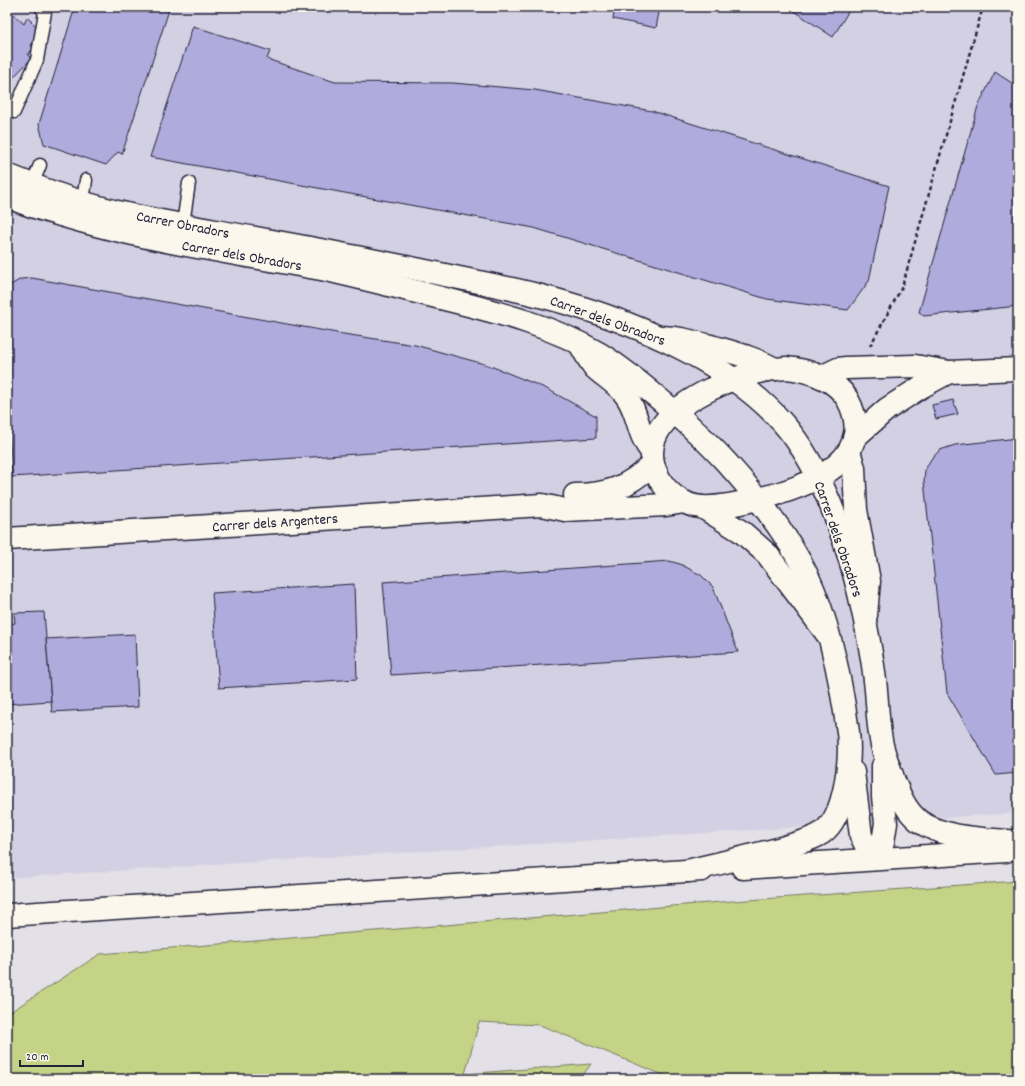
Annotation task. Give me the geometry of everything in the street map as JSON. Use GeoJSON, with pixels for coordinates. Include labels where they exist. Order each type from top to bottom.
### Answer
{"type":"FeatureCollection","features":[{"type":"Feature","properties":{"kind":"street","name":"Carrer Obradors"},"geometry":{"type":"LineString","coordinates":[[7,174],[36,175],[83,201],[115,211],[363,257]]}},
{"type":"Feature","properties":{"kind":"street"},"geometry":{"type":"LineString","coordinates":[[7,187],[11,188],[36,175]]}},
{"type":"Feature","properties":{"kind":"street","name":"Carrer dels Obradors"},"geometry":{"type":"LineString","coordinates":[[7,196],[25,205],[117,231],[179,244],[323,270],[476,307],[529,322],[580,344],[613,363],[639,381],[716,451],[758,499],[790,544],[808,577],[830,638],[845,710],[861,836],[873,859]]}},
{"type":"Feature","properties":{"kind":"street"},"geometry":{"type":"LineString","coordinates":[[83,201],[82,212],[112,221],[117,231]]}},
{"type":"Feature","properties":{"kind":"street","name":"Carrer dels Obradors"},"geometry":{"type":"LineString","coordinates":[[117,231],[138,225],[160,230],[183,224],[203,239],[353,265],[367,280]]}},
{"type":"Feature","properties":{"kind":"street","name":"Carrer dels Obradors"},"geometry":{"type":"LineString","coordinates":[[363,257],[537,295],[595,312],[657,337],[707,363],[751,392],[783,422],[795,437],[819,477],[846,550],[865,620],[875,681],[882,747],[883,797],[886,823],[883,842],[873,859]]}},
{"type":"Feature","properties":{"kind":"street"},"geometry":{"type":"LineString","coordinates":[[657,337],[681,338],[708,345],[758,360],[774,369]]}},
{"type":"Feature","properties":{"kind":"street"},"geometry":{"type":"LineString","coordinates":[[580,344],[591,362],[619,387],[626,396],[631,404],[641,434],[652,458]]}},
{"type":"Feature","properties":{"kind":"street"},"geometry":{"type":"LineString","coordinates":[[821,377],[838,369],[858,368],[915,366],[949,372],[1018,369]]}},
{"type":"Feature","properties":{"kind":"street","name":"Carrer dels Obradors"},"geometry":{"type":"LineString","coordinates":[[830,638],[767,554],[742,532],[674,496],[665,488],[658,477],[652,458],[657,433],[674,412],[703,394],[732,379],[774,369],[798,369],[821,377],[836,386],[851,406],[854,420],[852,444],[856,510],[869,581],[865,620]]}},
{"type":"Feature","properties":{"kind":"street","name":"Carrer dels Argenters"},"geometry":{"type":"LineString","coordinates":[[7,539],[542,505],[565,510],[666,505],[733,504],[789,491],[819,477],[836,466],[852,444],[887,409],[921,386],[949,372]]}},
{"type":"Feature","properties":{"kind":"street","name":"Carrer dels Argenters"},"geometry":{"type":"LineString","coordinates":[[542,505],[564,496],[601,494],[620,488],[636,479],[652,458]]}},
{"type":"Feature","properties":{"kind":"street","name":"Carrer dels Obradors"},"geometry":{"type":"LineString","coordinates":[[882,747],[900,797],[908,810],[920,822],[935,830],[959,836],[1018,842]]}},
{"type":"Feature","properties":{"kind":"street","name":"Carrer dels Obradors"},"geometry":{"type":"LineString","coordinates":[[687,871],[797,843],[823,833],[832,822],[837,812],[844,790],[850,749]]}},
{"type":"Feature","properties":{"kind":"street"},"geometry":{"type":"LineString","coordinates":[[7,915],[1018,850]]}},
{"type":"Feature","properties":{"kind":"lane"},"geometry":{"type":"LineString","coordinates":[[7,110],[14,112],[37,60],[45,12],[41,7]]}},
{"type":"Feature","properties":{"kind":"lane"},"geometry":{"type":"LineString","coordinates":[[83,201],[86,180]]}},
{"type":"Feature","properties":{"kind":"lane"},"geometry":{"type":"LineString","coordinates":[[183,224],[189,183]]}},
{"type":"Feature","properties":{"kind":"path"},"geometry":{"type":"LineString","coordinates":[[858,368],[902,287],[984,7]]}},
{"type":"Feature","properties":{"kind":"shaded area"},"geometry":{"type":"Polygon","coordinates":[[[7,7],[1018,7],[1018,813],[7,878],[7,7]]]}},
{"type":"Feature","properties":{"kind":"green space"},"geometry":{"type":"Polygon","coordinates":[[[1018,881],[1018,1079],[673,1079],[540,1025],[479,1022],[465,1074],[591,1064],[580,1079],[7,1079],[7,1014],[100,954],[720,902],[1018,881]]]}},
{"type":"Feature","properties":{"kind":"building"},"geometry":{"type":"Polygon","coordinates":[[[75,7],[170,7],[122,154],[118,152],[106,165],[44,144],[39,124],[75,7]]]}},
{"type":"Feature","properties":{"kind":"building"},"geometry":{"type":"Polygon","coordinates":[[[615,7],[660,7],[656,28],[613,19],[615,7]]]}},
{"type":"Feature","properties":{"kind":"building"},"geometry":{"type":"Polygon","coordinates":[[[788,7],[851,7],[833,37],[788,7]]]}},
{"type":"Feature","properties":{"kind":"building"},"geometry":{"type":"Polygon","coordinates":[[[7,8],[24,24],[27,17],[39,29],[34,33],[37,38],[31,45],[33,48],[28,55],[31,59],[7,84],[7,8]]]}},
{"type":"Feature","properties":{"kind":"building"},"geometry":{"type":"Polygon","coordinates":[[[193,26],[270,51],[267,59],[335,82],[453,83],[535,90],[652,111],[889,186],[869,281],[848,310],[767,299],[534,228],[150,157],[193,26]]]}},
{"type":"Feature","properties":{"kind":"building"},"geometry":{"type":"Polygon","coordinates":[[[995,72],[1018,87],[1018,306],[924,316],[919,312],[978,106],[995,72]]]}},
{"type":"Feature","properties":{"kind":"building"},"geometry":{"type":"Polygon","coordinates":[[[32,278],[337,333],[415,345],[488,365],[545,388],[596,416],[596,438],[12,477],[7,389],[7,289],[9,286],[21,279],[32,278]]]}},
{"type":"Feature","properties":{"kind":"building"},"geometry":{"type":"Polygon","coordinates":[[[953,400],[958,414],[936,419],[932,405],[953,400]]]}},
{"type":"Feature","properties":{"kind":"building"},"geometry":{"type":"Polygon","coordinates":[[[1018,438],[1018,773],[996,775],[947,693],[924,481],[925,470],[931,459],[940,450],[955,445],[1018,438]]]}},
{"type":"Feature","properties":{"kind":"building"},"geometry":{"type":"Polygon","coordinates":[[[669,561],[680,564],[701,575],[713,587],[738,652],[391,675],[383,582],[669,561]]]}},
{"type":"Feature","properties":{"kind":"building"},"geometry":{"type":"Polygon","coordinates":[[[354,584],[357,679],[219,688],[212,593],[354,584]]]}},
{"type":"Feature","properties":{"kind":"building"},"geometry":{"type":"Polygon","coordinates":[[[44,612],[51,701],[7,704],[7,624],[15,623],[14,613],[44,612]]]}},
{"type":"Feature","properties":{"kind":"building"},"geometry":{"type":"Polygon","coordinates":[[[135,634],[138,707],[52,712],[46,639],[135,634]]]}}]}
